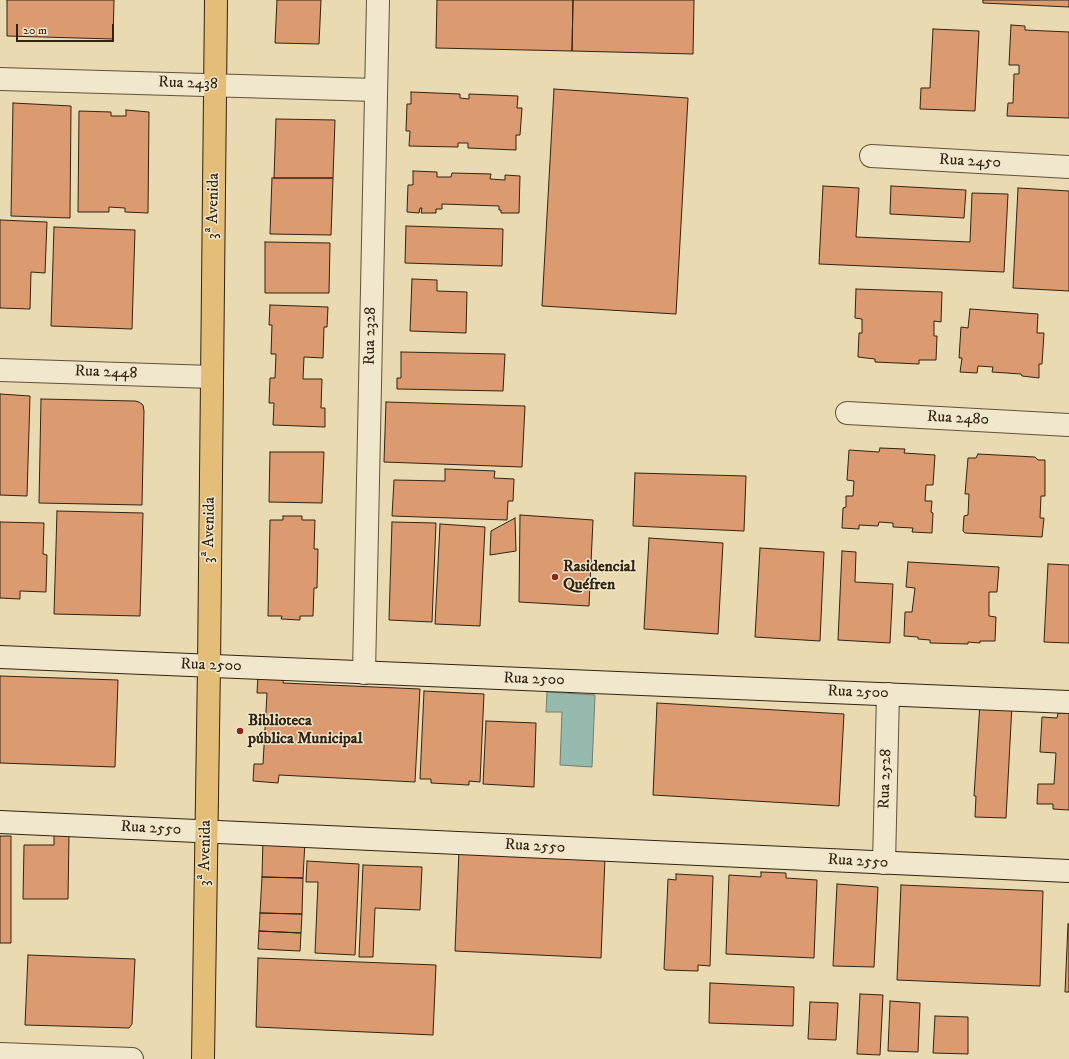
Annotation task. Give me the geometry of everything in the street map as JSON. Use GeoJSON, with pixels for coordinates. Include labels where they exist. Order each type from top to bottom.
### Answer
{"type":"FeatureCollection","features":[{"type":"Feature","properties":{"kind":"main road","name":"3ª Avenida"},"geometry":{"type":"LineString","coordinates":[[204,1059],[216,0]]}},
{"type":"Feature","properties":{"kind":"main road","name":"Rua 2328"},"geometry":{"type":"LineString","coordinates":[[364,673],[378,0]]}},
{"type":"Feature","properties":{"kind":"main road","name":"Rua 2438"},"geometry":{"type":"LineString","coordinates":[[0,79],[376,90]]}},
{"type":"Feature","properties":{"kind":"main road","name":"Rua 2450"},"geometry":{"type":"LineString","coordinates":[[870,156],[1069,167]]}},
{"type":"Feature","properties":{"kind":"main road","name":"Rua 2448"},"geometry":{"type":"LineString","coordinates":[[0,370],[212,377]]}},
{"type":"Feature","properties":{"kind":"main road","name":"Rua 2480"},"geometry":{"type":"LineString","coordinates":[[847,413],[1069,425]]}},
{"type":"Feature","properties":{"kind":"main road","name":"Rua 2500"},"geometry":{"type":"LineString","coordinates":[[0,657],[1069,702]]}},
{"type":"Feature","properties":{"kind":"main road","name":"Rua 2528"},"geometry":{"type":"LineString","coordinates":[[884,863],[888,694]]}},
{"type":"Feature","properties":{"kind":"main road","name":"Rua 2550"},"geometry":{"type":"LineString","coordinates":[[0,822],[1069,871]]}},
{"type":"Feature","properties":{"kind":"main road"},"geometry":{"type":"LineString","coordinates":[[0,1054],[132,1059]]}},
{"type":"Feature","properties":{"kind":"water"},"geometry":{"type":"Polygon","coordinates":[[[547,692],[595,695],[592,767],[560,765],[562,712],[546,712],[547,692]]]}},
{"type":"Feature","properties":{"kind":"building"},"geometry":{"type":"Polygon","coordinates":[[[7,0],[114,0],[113,39],[7,36],[7,0]]]}},
{"type":"Feature","properties":{"kind":"building"},"geometry":{"type":"Polygon","coordinates":[[[277,0],[321,0],[319,44],[275,43],[277,0]]]}},
{"type":"Feature","properties":{"kind":"building"},"geometry":{"type":"Polygon","coordinates":[[[437,0],[573,0],[572,51],[436,48],[437,0]]]}},
{"type":"Feature","properties":{"kind":"building"},"geometry":{"type":"Polygon","coordinates":[[[573,0],[694,0],[693,54],[572,51],[573,0]]]}},
{"type":"Feature","properties":{"kind":"building"},"geometry":{"type":"Polygon","coordinates":[[[983,0],[1069,0],[1069,7],[983,3],[983,0]]]}},
{"type":"Feature","properties":{"kind":"building"},"geometry":{"type":"Polygon","coordinates":[[[1011,25],[1025,26],[1025,30],[1069,32],[1069,118],[1007,116],[1008,103],[1013,103],[1014,74],[1019,74],[1019,65],[1009,65],[1011,25]]]}},
{"type":"Feature","properties":{"kind":"building"},"geometry":{"type":"Polygon","coordinates":[[[933,29],[979,31],[975,111],[920,109],[921,88],[930,88],[933,29]]]}},
{"type":"Feature","properties":{"kind":"building"},"geometry":{"type":"Polygon","coordinates":[[[554,89],[688,98],[676,314],[542,306],[554,89]]]}},
{"type":"Feature","properties":{"kind":"building"},"geometry":{"type":"Polygon","coordinates":[[[411,92],[460,94],[460,98],[469,99],[469,94],[518,96],[517,108],[522,108],[520,135],[516,135],[516,150],[468,148],[468,143],[458,143],[458,147],[409,146],[410,131],[406,131],[407,104],[411,104],[411,92]]]}},
{"type":"Feature","properties":{"kind":"building"},"geometry":{"type":"Polygon","coordinates":[[[13,103],[71,106],[70,218],[11,216],[13,103]]]}},
{"type":"Feature","properties":{"kind":"building"},"geometry":{"type":"Polygon","coordinates":[[[126,110],[149,112],[148,213],[125,212],[125,208],[109,207],[109,212],[78,212],[79,111],[111,112],[111,116],[126,116],[126,110]]]}},
{"type":"Feature","properties":{"kind":"building"},"geometry":{"type":"Polygon","coordinates":[[[276,119],[335,120],[333,178],[274,178],[276,119]]]}},
{"type":"Feature","properties":{"kind":"building"},"geometry":{"type":"Polygon","coordinates":[[[413,171],[437,172],[437,177],[451,177],[452,173],[491,174],[490,179],[505,180],[505,175],[520,176],[519,213],[501,213],[499,206],[442,204],[442,209],[436,209],[436,213],[421,213],[422,208],[420,208],[419,213],[407,212],[408,185],[413,185],[413,171]]]}},
{"type":"Feature","properties":{"kind":"building"},"geometry":{"type":"Polygon","coordinates":[[[272,178],[333,178],[331,235],[270,234],[272,178]]]}},
{"type":"Feature","properties":{"kind":"building"},"geometry":{"type":"Polygon","coordinates":[[[823,186],[859,188],[856,237],[970,242],[972,193],[1008,194],[1004,272],[819,264],[823,186]]]}},
{"type":"Feature","properties":{"kind":"building"},"geometry":{"type":"Polygon","coordinates":[[[891,186],[966,190],[964,218],[890,214],[891,186]]]}},
{"type":"Feature","properties":{"kind":"building"},"geometry":{"type":"Polygon","coordinates":[[[1018,188],[1069,191],[1069,291],[1013,288],[1018,188]]]}},
{"type":"Feature","properties":{"kind":"building"},"geometry":{"type":"Polygon","coordinates":[[[0,220],[47,222],[45,273],[31,272],[30,309],[0,308],[0,220]]]}},
{"type":"Feature","properties":{"kind":"building"},"geometry":{"type":"Polygon","coordinates":[[[406,226],[503,229],[502,266],[405,263],[406,226]]]}},
{"type":"Feature","properties":{"kind":"building"},"geometry":{"type":"Polygon","coordinates":[[[54,227],[135,230],[132,329],[51,326],[54,227]]]}},
{"type":"Feature","properties":{"kind":"building"},"geometry":{"type":"Polygon","coordinates":[[[265,242],[330,243],[329,293],[265,293],[265,242]]]}},
{"type":"Feature","properties":{"kind":"building"},"geometry":{"type":"Polygon","coordinates":[[[412,279],[437,280],[437,291],[467,292],[466,333],[410,331],[412,279]]]}},
{"type":"Feature","properties":{"kind":"building"},"geometry":{"type":"Polygon","coordinates":[[[856,289],[942,292],[941,322],[934,321],[934,336],[937,336],[936,360],[919,360],[919,364],[875,362],[875,359],[858,357],[859,333],[862,333],[862,319],[855,318],[856,289]]]}},
{"type":"Feature","properties":{"kind":"building"},"geometry":{"type":"Polygon","coordinates":[[[270,305],[328,307],[327,327],[324,327],[323,358],[304,357],[303,379],[322,379],[321,408],[325,408],[325,427],[273,425],[274,403],[269,403],[270,378],[275,378],[276,354],[271,354],[272,325],[269,325],[270,305]]]}},
{"type":"Feature","properties":{"kind":"building"},"geometry":{"type":"Polygon","coordinates":[[[970,309],[1038,314],[1037,333],[1044,333],[1042,364],[1039,364],[1039,378],[1022,376],[1021,374],[992,372],[993,367],[978,366],[977,373],[960,372],[962,358],[959,358],[961,327],[968,328],[970,309]]]}},
{"type":"Feature","properties":{"kind":"building"},"geometry":{"type":"Polygon","coordinates":[[[401,352],[505,354],[503,391],[397,389],[397,378],[401,378],[401,352]]]}},
{"type":"Feature","properties":{"kind":"building"},"geometry":{"type":"Polygon","coordinates":[[[0,394],[30,396],[27,496],[0,495],[0,394]]]}},
{"type":"Feature","properties":{"kind":"building"},"geometry":{"type":"Polygon","coordinates":[[[41,399],[135,401],[143,405],[142,505],[39,503],[41,399]]]}},
{"type":"Feature","properties":{"kind":"building"},"geometry":{"type":"Polygon","coordinates":[[[386,402],[525,406],[522,467],[384,462],[386,402]]]}},
{"type":"Feature","properties":{"kind":"building"},"geometry":{"type":"Polygon","coordinates":[[[880,448],[905,449],[904,453],[935,455],[933,485],[926,485],[925,501],[932,501],[932,533],[912,532],[913,528],[893,527],[893,523],[879,522],[878,526],[859,525],[859,529],[842,528],[843,508],[846,507],[846,496],[853,496],[854,481],[847,480],[849,450],[879,452],[880,448]]]}},
{"type":"Feature","properties":{"kind":"building"},"geometry":{"type":"Polygon","coordinates":[[[270,452],[324,452],[322,503],[269,502],[270,452]]]}},
{"type":"Feature","properties":{"kind":"building"},"geometry":{"type":"Polygon","coordinates":[[[978,454],[1035,457],[1038,460],[1045,460],[1045,496],[1041,496],[1040,518],[1044,518],[1042,537],[965,533],[963,531],[964,516],[968,515],[969,494],[965,494],[968,458],[976,458],[978,454]]]}},
{"type":"Feature","properties":{"kind":"building"},"geometry":{"type":"Polygon","coordinates":[[[445,469],[495,471],[494,478],[514,479],[513,501],[508,501],[507,520],[392,516],[394,480],[445,481],[445,469]]]}},
{"type":"Feature","properties":{"kind":"building"},"geometry":{"type":"Polygon","coordinates":[[[635,473],[746,476],[744,531],[633,526],[635,473]]]}},
{"type":"Feature","properties":{"kind":"building"},"geometry":{"type":"Polygon","coordinates":[[[57,511],[143,513],[140,616],[54,614],[57,511]]]}},
{"type":"Feature","properties":{"kind":"building","name":"Rasidencial Quéfren"},"geometry":{"type":"Polygon","coordinates":[[[520,515],[593,520],[589,606],[519,602],[520,515]]]}},
{"type":"Feature","properties":{"kind":"building"},"geometry":{"type":"Polygon","coordinates":[[[283,516],[302,516],[302,520],[315,520],[314,549],[318,549],[317,588],[314,588],[313,616],[300,616],[300,620],[281,619],[282,616],[268,616],[270,520],[283,520],[283,516]]]}},
{"type":"Feature","properties":{"kind":"building"},"geometry":{"type":"Polygon","coordinates":[[[515,518],[516,551],[490,555],[491,531],[515,518]]]}},
{"type":"Feature","properties":{"kind":"building"},"geometry":{"type":"Polygon","coordinates":[[[0,522],[44,523],[43,554],[47,555],[46,592],[20,591],[20,599],[0,598],[0,522]]]}},
{"type":"Feature","properties":{"kind":"building"},"geometry":{"type":"Polygon","coordinates":[[[392,522],[436,523],[432,622],[389,620],[392,522]]]}},
{"type":"Feature","properties":{"kind":"building"},"geometry":{"type":"Polygon","coordinates":[[[440,524],[485,527],[480,626],[435,624],[440,524]]]}},
{"type":"Feature","properties":{"kind":"building"},"geometry":{"type":"Polygon","coordinates":[[[649,538],[723,543],[718,634],[644,629],[649,538]]]}},
{"type":"Feature","properties":{"kind":"building"},"geometry":{"type":"Polygon","coordinates":[[[760,548],[824,552],[820,641],[755,637],[760,548]]]}},
{"type":"Feature","properties":{"kind":"building"},"geometry":{"type":"Polygon","coordinates":[[[842,551],[856,552],[855,582],[893,584],[890,643],[838,640],[842,551]]]}},
{"type":"Feature","properties":{"kind":"building"},"geometry":{"type":"Polygon","coordinates":[[[908,562],[999,567],[997,592],[989,592],[989,616],[996,617],[995,641],[980,641],[980,643],[968,642],[968,644],[930,643],[930,640],[904,636],[905,612],[912,612],[915,588],[906,587],[908,562]]]}},
{"type":"Feature","properties":{"kind":"building"},"geometry":{"type":"Polygon","coordinates":[[[1048,564],[1069,565],[1069,643],[1044,642],[1048,564]]]}},
{"type":"Feature","properties":{"kind":"building"},"geometry":{"type":"Polygon","coordinates":[[[258,675],[284,676],[283,683],[420,689],[415,782],[279,775],[278,783],[253,781],[254,764],[263,764],[267,693],[257,693],[258,675]]]}},
{"type":"Feature","properties":{"kind":"building"},"geometry":{"type":"Polygon","coordinates":[[[0,676],[118,680],[115,767],[0,763],[0,676]]]}},
{"type":"Feature","properties":{"kind":"building"},"geometry":{"type":"Polygon","coordinates":[[[424,691],[484,694],[480,782],[469,781],[469,785],[431,783],[431,779],[420,779],[424,691]]]}},
{"type":"Feature","properties":{"kind":"building"},"geometry":{"type":"Polygon","coordinates":[[[657,703],[844,714],[839,806],[653,795],[657,703]]]}},
{"type":"Feature","properties":{"kind":"building"},"geometry":{"type":"Polygon","coordinates":[[[980,703],[1012,705],[1006,818],[975,817],[976,796],[974,796],[980,703]]]}},
{"type":"Feature","properties":{"kind":"building"},"geometry":{"type":"Polygon","coordinates":[[[1058,713],[1069,713],[1069,810],[1053,809],[1053,804],[1037,804],[1038,784],[1054,784],[1056,753],[1040,752],[1042,717],[1057,718],[1058,713]]]}},
{"type":"Feature","properties":{"kind":"building"},"geometry":{"type":"Polygon","coordinates":[[[486,721],[536,723],[534,787],[483,784],[486,721]]]}},
{"type":"Feature","properties":{"kind":"building"},"geometry":{"type":"Polygon","coordinates":[[[54,834],[69,834],[68,899],[23,899],[24,845],[54,845],[54,834]]]}},
{"type":"Feature","properties":{"kind":"building"},"geometry":{"type":"Polygon","coordinates":[[[0,836],[11,836],[11,943],[0,943],[0,836]]]}},
{"type":"Feature","properties":{"kind":"building"},"geometry":{"type":"Polygon","coordinates":[[[263,839],[305,841],[303,878],[262,877],[263,839]]]}},
{"type":"Feature","properties":{"kind":"building"},"geometry":{"type":"Polygon","coordinates":[[[459,850],[605,857],[601,958],[455,951],[459,850]]]}},
{"type":"Feature","properties":{"kind":"building"},"geometry":{"type":"Polygon","coordinates":[[[307,861],[359,864],[355,955],[315,953],[318,882],[306,882],[307,861]]]}},
{"type":"Feature","properties":{"kind":"building"},"geometry":{"type":"Polygon","coordinates":[[[363,865],[422,867],[420,910],[375,908],[373,957],[359,957],[363,865]]]}},
{"type":"Feature","properties":{"kind":"building"},"geometry":{"type":"Polygon","coordinates":[[[761,872],[786,873],[786,878],[817,880],[814,958],[726,954],[729,875],[761,877],[761,872]]]}},
{"type":"Feature","properties":{"kind":"building"},"geometry":{"type":"Polygon","coordinates":[[[676,874],[713,876],[710,966],[698,965],[698,971],[664,969],[668,879],[676,880],[676,874]]]}},
{"type":"Feature","properties":{"kind":"building"},"geometry":{"type":"Polygon","coordinates":[[[262,877],[303,878],[302,914],[260,913],[262,877]]]}},
{"type":"Feature","properties":{"kind":"building"},"geometry":{"type":"Polygon","coordinates":[[[837,884],[878,887],[874,967],[833,966],[837,884]]]}},
{"type":"Feature","properties":{"kind":"building"},"geometry":{"type":"Polygon","coordinates":[[[901,885],[1043,891],[1040,986],[897,980],[901,885]]]}},
{"type":"Feature","properties":{"kind":"building"},"geometry":{"type":"Polygon","coordinates":[[[260,913],[302,914],[301,933],[259,931],[260,913]]]}},
{"type":"Feature","properties":{"kind":"building"},"geometry":{"type":"Polygon","coordinates":[[[1068,924],[1069,992],[1065,992],[1068,924]]]}},
{"type":"Feature","properties":{"kind":"building"},"geometry":{"type":"Polygon","coordinates":[[[259,931],[301,933],[300,951],[258,949],[259,931]]]}},
{"type":"Feature","properties":{"kind":"building"},"geometry":{"type":"Polygon","coordinates":[[[28,955],[135,959],[132,1024],[129,1028],[25,1025],[28,955]]]}},
{"type":"Feature","properties":{"kind":"building"},"geometry":{"type":"Polygon","coordinates":[[[258,958],[436,965],[433,1035],[256,1027],[258,958]]]}},
{"type":"Feature","properties":{"kind":"building"},"geometry":{"type":"Polygon","coordinates":[[[710,983],[794,987],[793,1026],[709,1023],[710,983]]]}},
{"type":"Feature","properties":{"kind":"building"},"geometry":{"type":"Polygon","coordinates":[[[860,994],[883,995],[880,1055],[857,1054],[860,994]]]}},
{"type":"Feature","properties":{"kind":"building"},"geometry":{"type":"Polygon","coordinates":[[[890,1001],[920,1003],[918,1052],[888,1051],[890,1001]]]}},
{"type":"Feature","properties":{"kind":"building"},"geometry":{"type":"Polygon","coordinates":[[[810,1002],[838,1003],[836,1040],[808,1039],[810,1002]]]}},
{"type":"Feature","properties":{"kind":"building"},"geometry":{"type":"Polygon","coordinates":[[[935,1016],[968,1017],[968,1054],[933,1053],[935,1016]]]}},
{"type":"Feature","properties":{"kind":"place","name":"Rasidencial Quéfren"},"geometry":{"type":"Point","coordinates":[555,577]}},
{"type":"Feature","properties":{"kind":"place","name":"Biblioteca pública Municipal"},"geometry":{"type":"Point","coordinates":[240,731]}}]}
